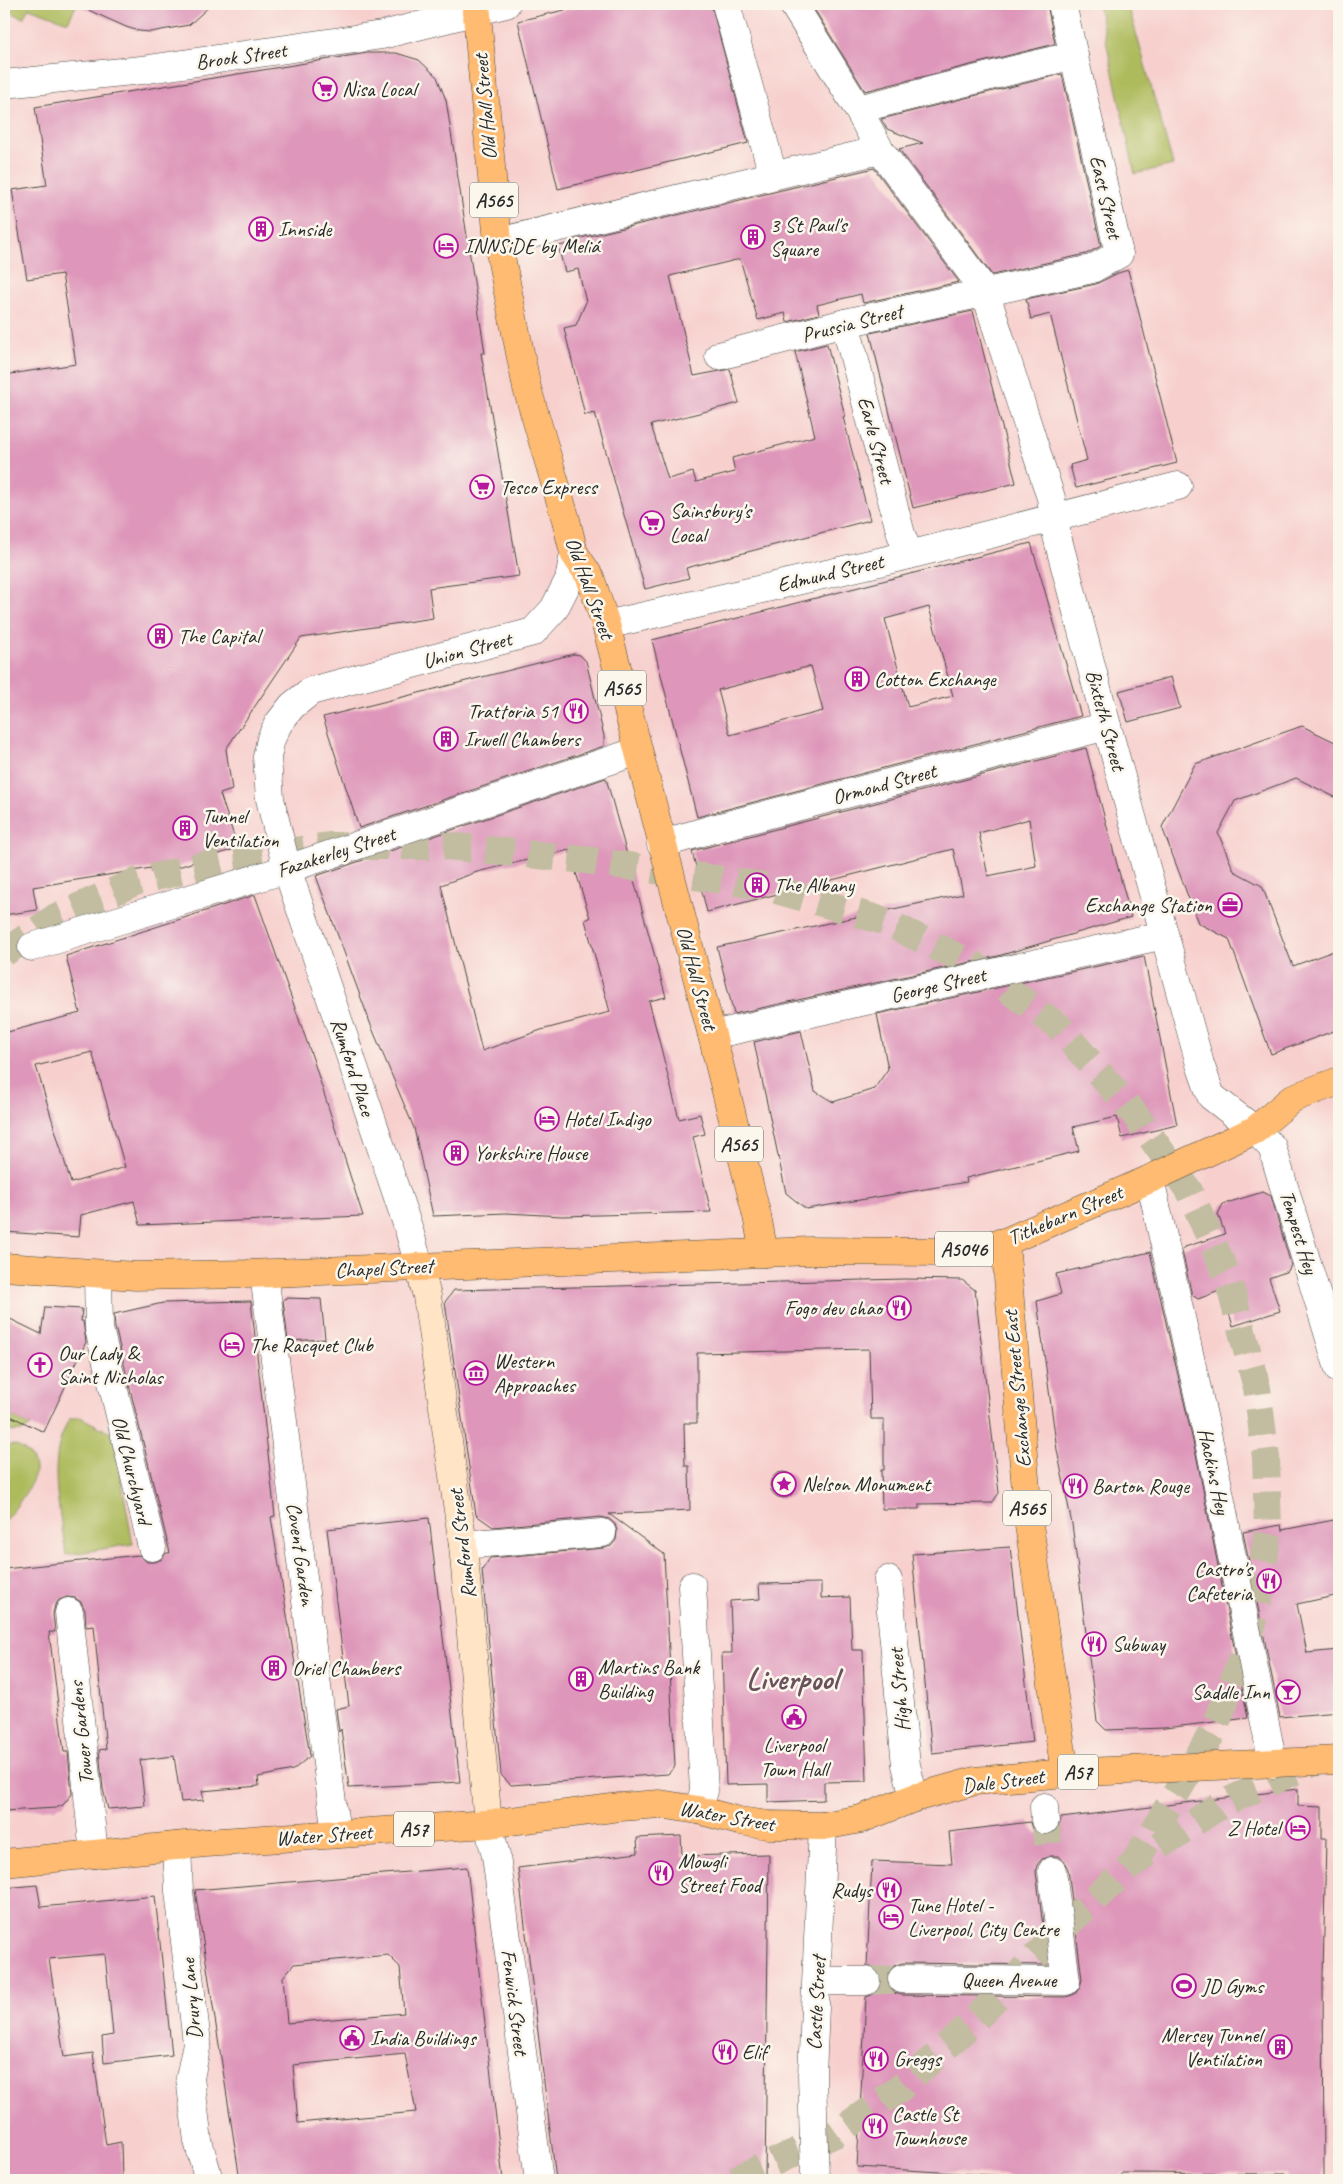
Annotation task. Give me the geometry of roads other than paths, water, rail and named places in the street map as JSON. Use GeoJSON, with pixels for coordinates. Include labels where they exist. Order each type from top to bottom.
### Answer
{"type":"FeatureCollection","features":[{"type":"Feature","properties":{"kind":"main road","name":"Old Hall Street"},"geometry":{"type":"LineString","coordinates":[[476,7],[498,242],[527,388],[574,553],[590,577],[606,625],[661,844],[712,1035],[757,1216],[764,1253]]}},
{"type":"Feature","properties":{"kind":"main road","name":"Tithebarn Street"},"geometry":{"type":"LineString","coordinates":[[764,1253],[810,1251],[936,1252],[1005,1242],[1150,1179],[1256,1130],[1293,1098],[1339,1081]]}},
{"type":"Feature","properties":{"kind":"main road","name":"Exchange Street East"},"geometry":{"type":"LineString","coordinates":[[1005,1242],[1029,1525],[1065,1773]]}},
{"type":"Feature","properties":{"kind":"main road","name":"Chapel Street"},"geometry":{"type":"LineString","coordinates":[[4,1268],[136,1276],[264,1274],[764,1253]]}},
{"type":"Feature","properties":{"kind":"main road","name":"Dale Street"},"geometry":{"type":"LineString","coordinates":[[823,1826],[861,1819],[914,1798],[975,1781],[1065,1773],[1339,1760]]}},
{"type":"Feature","properties":{"kind":"main road","name":"Water Street"},"geometry":{"type":"LineString","coordinates":[[4,1863],[178,1846],[488,1824],[652,1805],[698,1810],[739,1821],[769,1825],[823,1826]]}},
{"type":"Feature","properties":{"kind":"street","name":"Brook Street"},"geometry":{"type":"LineString","coordinates":[[4,84],[142,70],[373,37],[476,7],[506,4]]}},
{"type":"Feature","properties":{"kind":"street"},"geometry":{"type":"LineString","coordinates":[[726,4],[773,175]]}},
{"type":"Feature","properties":{"kind":"street","name":"Bixteth Street"},"geometry":{"type":"LineString","coordinates":[[793,4],[858,109],[880,150],[985,291],[1050,498],[1107,726],[1200,1064],[1212,1096],[1256,1130]]}},
{"type":"Feature","properties":{"kind":"street","name":"East Street"},"geometry":{"type":"LineString","coordinates":[[985,291],[1092,270],[1119,254],[1062,4]]}},
{"type":"Feature","properties":{"kind":"street"},"geometry":{"type":"LineString","coordinates":[[858,109],[1074,55]]}},
{"type":"Feature","properties":{"kind":"street"},"geometry":{"type":"LineString","coordinates":[[498,242],[880,150]]}},
{"type":"Feature","properties":{"kind":"street","name":"Prussia Street"},"geometry":{"type":"LineString","coordinates":[[719,356],[845,323],[985,291]]}},
{"type":"Feature","properties":{"kind":"street","name":"Earle Street"},"geometry":{"type":"LineString","coordinates":[[845,323],[898,524],[909,555]]}},
{"type":"Feature","properties":{"kind":"street","name":"Edmund Street"},"geometry":{"type":"LineString","coordinates":[[606,625],[909,555],[1178,486]]}},
{"type":"Feature","properties":{"kind":"street","name":"Union Street"},"geometry":{"type":"LineString","coordinates":[[311,691],[533,632],[554,609],[570,580],[574,553]]}},
{"type":"Feature","properties":{"kind":"street","name":"Rumford Place"},"geometry":{"type":"LineString","coordinates":[[311,691],[292,706],[278,724],[267,757],[270,799],[287,869],[409,1230],[419,1266]]}},
{"type":"Feature","properties":{"kind":"street","name":"Ormond Street"},"geometry":{"type":"LineString","coordinates":[[661,844],[1107,726]]}},
{"type":"Feature","properties":{"kind":"street","name":"Fazakerley Street"},"geometry":{"type":"LineString","coordinates":[[32,947],[287,869],[638,751]]}},
{"type":"Feature","properties":{"kind":"street","name":"George Street"},"geometry":{"type":"LineString","coordinates":[[712,1035],[1164,935]]}},
{"type":"Feature","properties":{"kind":"street","name":"Tempest Hey"},"geometry":{"type":"LineString","coordinates":[[1256,1130],[1272,1146],[1339,1370]]}},
{"type":"Feature","properties":{"kind":"street","name":"Hackins Hey"},"geometry":{"type":"LineString","coordinates":[[1150,1179],[1212,1456],[1273,1764]]}},
{"type":"Feature","properties":{"kind":"street","name":"Rumford Street"},"geometry":{"type":"LineString","coordinates":[[419,1266],[426,1296],[463,1545],[488,1824]]}},
{"type":"Feature","properties":{"kind":"street","name":"Old Churchyard"},"geometry":{"type":"LineString","coordinates":[[98,1274],[99,1329],[152,1547]]}},
{"type":"Feature","properties":{"kind":"street","name":"Covent Garden"},"geometry":{"type":"LineString","coordinates":[[264,1274],[336,1834]]}},
{"type":"Feature","properties":{"kind":"street"},"geometry":{"type":"LineString","coordinates":[[463,1545],[602,1533]]}},
{"type":"Feature","properties":{"kind":"street","name":"High Street"},"geometry":{"type":"LineString","coordinates":[[888,1580],[906,1765],[914,1798]]}},
{"type":"Feature","properties":{"kind":"street"},"geometry":{"type":"LineString","coordinates":[[692,1586],[704,1782],[704,1792],[698,1810]]}},
{"type":"Feature","properties":{"kind":"street","name":"Tower Gardens"},"geometry":{"type":"LineString","coordinates":[[69,1612],[94,1854]]}},
{"type":"Feature","properties":{"kind":"street","name":"Fenwick Street"},"geometry":{"type":"LineString","coordinates":[[488,1824],[496,1856],[539,2180]]}},
{"type":"Feature","properties":{"kind":"street","name":"Castle Street"},"geometry":{"type":"LineString","coordinates":[[815,2180],[812,2075],[818,1981],[823,1826]]}},
{"type":"Feature","properties":{"kind":"street","name":"Drury Lane"},"geometry":{"type":"LineString","coordinates":[[178,1846],[179,1891],[197,2043],[190,2078],[198,2141],[209,2180]]}},
{"type":"Feature","properties":{"kind":"street","name":"Queen Avenue"},"geometry":{"type":"LineString","coordinates":[[902,1979],[1066,1981],[1052,1870]]}},
{"type":"Feature","properties":{"kind":"street"},"geometry":{"type":"LineString","coordinates":[[818,1981],[866,1981]]}},
{"type":"Feature","properties":{"kind":"tunnel"},"geometry":{"type":"LineString","coordinates":[[4,953],[56,917],[135,882],[222,861],[329,846],[446,846],[586,860],[763,886],[884,921],[974,965],[1058,1026],[1134,1113],[1189,1191],[1227,1275],[1257,1388],[1266,1458],[1268,1530],[1257,1609],[1241,1662],[1211,1735],[1135,1862]]}},
{"type":"Feature","properties":{"kind":"tunnel"},"geometry":{"type":"LineString","coordinates":[[735,2180],[835,2134],[898,2090],[969,2026],[1064,1927],[1135,1862],[1222,1804],[1317,1761]]}},
{"type":"Feature","properties":{"kind":"tunnel"},"geometry":{"type":"LineString","coordinates":[[1045,1820],[1048,1844]]}},
{"type":"Feature","properties":{"kind":"tunnel"},"geometry":{"type":"LineString","coordinates":[[866,1981],[902,1979]]}},
{"type":"Feature","properties":{"kind":"place","name":"Nisa Local"},"geometry":{"type":"Point","coordinates":[325,89]}},
{"type":"Feature","properties":{"kind":"place","name":"Innside"},"geometry":{"type":"Point","coordinates":[261,229]}},
{"type":"Feature","properties":{"kind":"place","name":"3 St Paul's Square"},"geometry":{"type":"Point","coordinates":[753,237]}},
{"type":"Feature","properties":{"kind":"place","name":"INNSiDE by Meliá"},"geometry":{"type":"Point","coordinates":[446,246]}},
{"type":"Feature","properties":{"kind":"place","name":"Tesco Express"},"geometry":{"type":"Point","coordinates":[482,487]}},
{"type":"Feature","properties":{"kind":"place","name":"Sainsbury's Local"},"geometry":{"type":"Point","coordinates":[652,523]}},
{"type":"Feature","properties":{"kind":"place","name":"The Capital"},"geometry":{"type":"Point","coordinates":[160,636]}},
{"type":"Feature","properties":{"kind":"place","name":"Cotton Exchange"},"geometry":{"type":"Point","coordinates":[857,679]}},
{"type":"Feature","properties":{"kind":"place","name":"Trattoria 51"},"geometry":{"type":"Point","coordinates":[576,711]}},
{"type":"Feature","properties":{"kind":"place","name":"Irwell Chambers"},"geometry":{"type":"Point","coordinates":[446,739]}},
{"type":"Feature","properties":{"kind":"place","name":"Tunnel Ventilation"},"geometry":{"type":"Point","coordinates":[185,828]}},
{"type":"Feature","properties":{"kind":"place","name":"The Albany"},"geometry":{"type":"Point","coordinates":[757,885]}},
{"type":"Feature","properties":{"kind":"place","name":"Exchange Station"},"geometry":{"type":"Point","coordinates":[1230,905]}},
{"type":"Feature","properties":{"kind":"place","name":"Hotel Indigo"},"geometry":{"type":"Point","coordinates":[547,1119]}},
{"type":"Feature","properties":{"kind":"place","name":"Yorkshire House"},"geometry":{"type":"Point","coordinates":[456,1153]}},
{"type":"Feature","properties":{"kind":"place","name":"Fogo dev chao"},"geometry":{"type":"Point","coordinates":[899,1308]}},
{"type":"Feature","properties":{"kind":"place","name":"The Racquet Club"},"geometry":{"type":"Point","coordinates":[232,1345]}},
{"type":"Feature","properties":{"kind":"place","name":"Our Lady & Saint Nicholas"},"geometry":{"type":"Point","coordinates":[40,1365]}},
{"type":"Feature","properties":{"kind":"place","name":"Western Approaches"},"geometry":{"type":"Point","coordinates":[476,1373]}},
{"type":"Feature","properties":{"kind":"place","name":"Nelson Monument"},"geometry":{"type":"Point","coordinates":[784,1484]}},
{"type":"Feature","properties":{"kind":"place","name":"Barton Rouge"},"geometry":{"type":"Point","coordinates":[1075,1486]}},
{"type":"Feature","properties":{"kind":"place","name":"Castro's Cafeteria"},"geometry":{"type":"Point","coordinates":[1269,1581]}},
{"type":"Feature","properties":{"kind":"place","name":"Subway"},"geometry":{"type":"Point","coordinates":[1094,1644]}},
{"type":"Feature","properties":{"kind":"place","name":"Oriel Chambers"},"geometry":{"type":"Point","coordinates":[274,1668]}},
{"type":"Feature","properties":{"kind":"place","name":"Martins Bank Building"},"geometry":{"type":"Point","coordinates":[581,1679]}},
{"type":"Feature","properties":{"kind":"place","name":"Saddle Inn"},"geometry":{"type":"Point","coordinates":[1288,1692]}},
{"type":"Feature","properties":{"kind":"place","name":"Liverpool Town Hall"},"geometry":{"type":"Point","coordinates":[794,1717]}},
{"type":"Feature","properties":{"kind":"place","name":"Z Hotel"},"geometry":{"type":"Point","coordinates":[1298,1828]}},
{"type":"Feature","properties":{"kind":"place","name":"Mowgli Street Food"},"geometry":{"type":"Point","coordinates":[661,1873]}},
{"type":"Feature","properties":{"kind":"place","name":"Rudys"},"geometry":{"type":"Point","coordinates":[889,1890]}},
{"type":"Feature","properties":{"kind":"place","name":"Tune Hotel - Liverpool, City Centre"},"geometry":{"type":"Point","coordinates":[891,1917]}},
{"type":"Feature","properties":{"kind":"place","name":"JD Gyms"},"geometry":{"type":"Point","coordinates":[1184,1986]}},
{"type":"Feature","properties":{"kind":"place","name":"India Buildings"},"geometry":{"type":"Point","coordinates":[352,2038]}},
{"type":"Feature","properties":{"kind":"place","name":"Mersey Tunnel Ventilation"},"geometry":{"type":"Point","coordinates":[1280,2047]}},
{"type":"Feature","properties":{"kind":"place","name":"Elif"},"geometry":{"type":"Point","coordinates":[725,2052]}},
{"type":"Feature","properties":{"kind":"place","name":"Greggs"},"geometry":{"type":"Point","coordinates":[876,2059]}},
{"type":"Feature","properties":{"kind":"place","name":"Castle St Townhouse"},"geometry":{"type":"Point","coordinates":[875,2126]}},
{"type":"Feature","properties":{"kind":"district","name":"Liverpool"},"geometry":{"type":"Point","coordinates":[792,1678]}}]}
